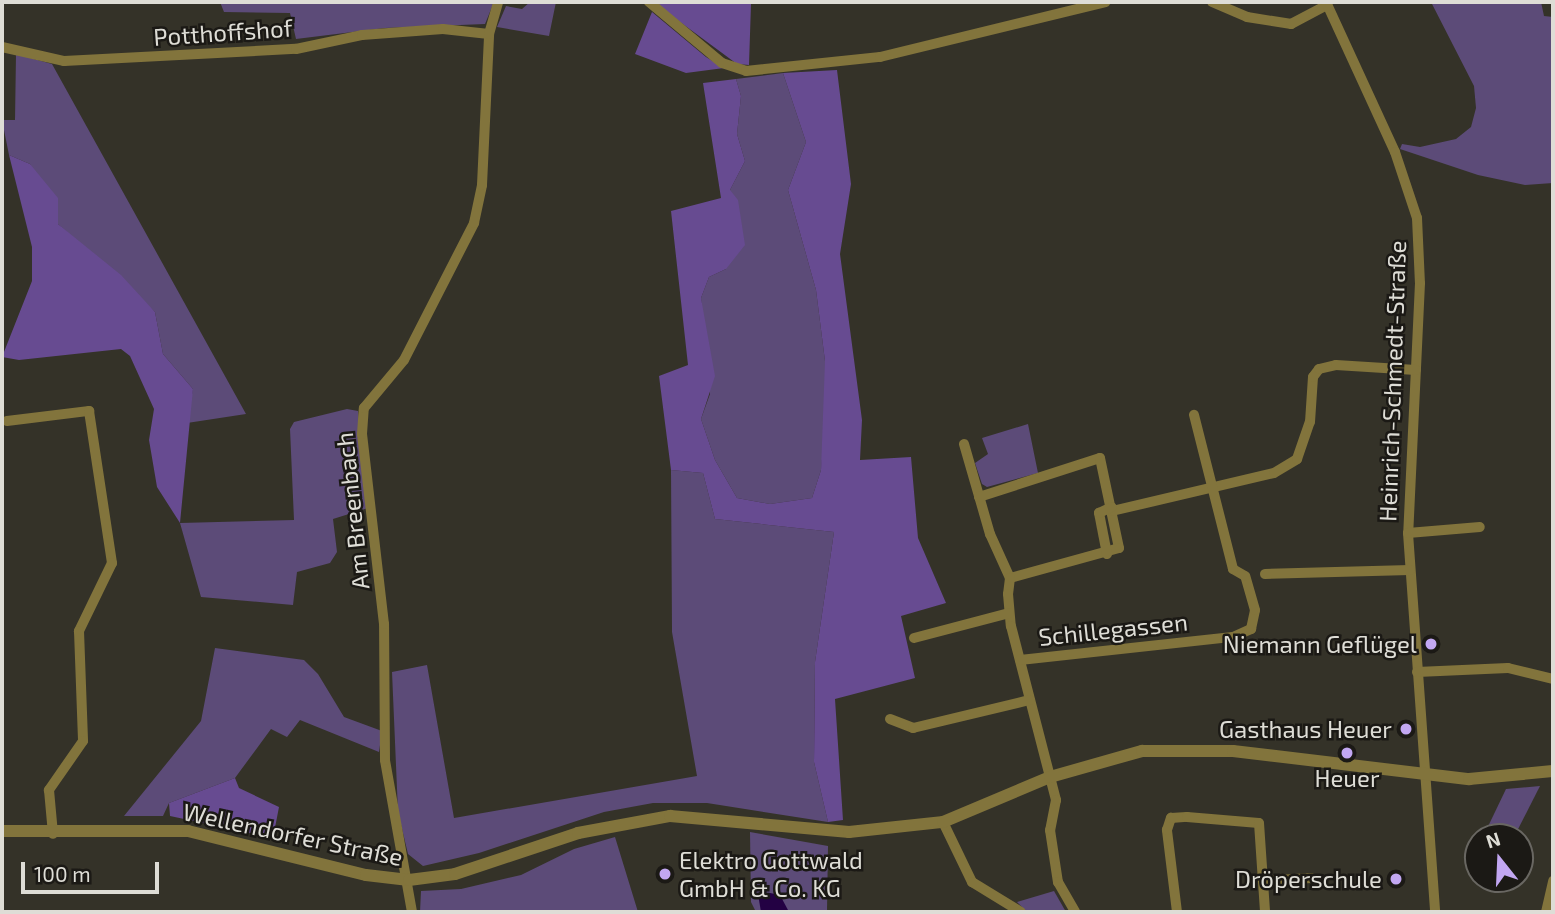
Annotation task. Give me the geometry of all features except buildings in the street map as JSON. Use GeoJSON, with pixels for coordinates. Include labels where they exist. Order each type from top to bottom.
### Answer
{"type":"FeatureCollection","features":[{"type":"Feature","properties":{"kind":"street","name":"Am Breenbach"},"geometry":{"type":"LineString","coordinates":[[412,912],[409,880],[385,760],[384,624],[363,446],[364,408],[404,360],[474,223],[482,185],[489,34],[498,2]]}},
{"type":"Feature","properties":{"kind":"street"},"geometry":{"type":"LineString","coordinates":[[649,2],[722,63],[746,71],[880,57],[1105,2]]}},
{"type":"Feature","properties":{"kind":"street"},"geometry":{"type":"LineString","coordinates":[[1212,2],[1248,17],[1291,24],[1326,4]]}},
{"type":"Feature","properties":{"kind":"street","name":"Heinrich-Schmedt-Straße"},"geometry":{"type":"LineString","coordinates":[[1326,4],[1395,152],[1417,218],[1416,370],[1408,533],[1423,774],[1435,912]]}},
{"type":"Feature","properties":{"kind":"street","name":"Potthoffshof"},"geometry":{"type":"LineString","coordinates":[[2,47],[64,61],[296,49],[375,34],[443,29],[489,34]]}},
{"type":"Feature","properties":{"kind":"street"},"geometry":{"type":"LineString","coordinates":[[1112,509],[1273,473],[1297,459],[1306,443],[1313,377],[1319,369],[1336,365],[1416,370]]}},
{"type":"Feature","properties":{"kind":"street"},"geometry":{"type":"LineString","coordinates":[[7,421],[89,411],[112,563],[79,631],[83,741],[49,790],[53,834]]}},
{"type":"Feature","properties":{"kind":"street"},"geometry":{"type":"LineString","coordinates":[[1194,415],[1212,488]]}},
{"type":"Feature","properties":{"kind":"street"},"geometry":{"type":"LineString","coordinates":[[964,444],[989,534],[1010,578],[1009,613],[1056,800],[1050,830],[1058,882],[1075,912]]}},
{"type":"Feature","properties":{"kind":"street"},"geometry":{"type":"LineString","coordinates":[[979,497],[1100,458],[1120,544],[1107,554],[1010,578]]}},
{"type":"Feature","properties":{"kind":"street","name":"Schillegassen"},"geometry":{"type":"LineString","coordinates":[[1020,660],[1243,634],[1254,623],[1255,610],[1245,576],[1233,569],[1212,488]]}},
{"type":"Feature","properties":{"kind":"street"},"geometry":{"type":"LineString","coordinates":[[1408,533],[1480,527]]}},
{"type":"Feature","properties":{"kind":"street"},"geometry":{"type":"LineString","coordinates":[[1265,575],[1410,570]]}},
{"type":"Feature","properties":{"kind":"street"},"geometry":{"type":"LineString","coordinates":[[914,638],[1009,613]]}},
{"type":"Feature","properties":{"kind":"street"},"geometry":{"type":"LineString","coordinates":[[1417,672],[1508,668],[1553,679]]}},
{"type":"Feature","properties":{"kind":"street"},"geometry":{"type":"LineString","coordinates":[[890,719],[913,728],[1030,700]]}},
{"type":"Feature","properties":{"kind":"street","name":"Wellendorfer Straße"},"geometry":{"type":"LineString","coordinates":[[2,831],[53,834],[134,829],[188,831],[355,873],[409,880],[456,874],[631,820],[708,816],[860,832],[943,822],[1050,777],[1107,759],[1180,748],[1423,774],[1504,779],[1553,771]]}},
{"type":"Feature","properties":{"kind":"street"},"geometry":{"type":"LineString","coordinates":[[1177,912],[1167,830],[1171,818],[1259,823],[1265,912]]}},
{"type":"Feature","properties":{"kind":"street"},"geometry":{"type":"LineString","coordinates":[[943,822],[972,882],[1021,912]]}},
{"type":"Feature","properties":{"kind":"street"},"geometry":{"type":"LineString","coordinates":[[1264,881],[1311,878]]}},
{"type":"Feature","properties":{"kind":"street"},"geometry":{"type":"LineString","coordinates":[[1546,912],[1553,881]]}},
{"type":"Feature","properties":{"kind":"shaded area"},"geometry":{"type":"Polygon","coordinates":[[[220,2],[494,2],[485,24],[385,28],[296,39],[290,13],[224,12],[220,2]]]}},
{"type":"Feature","properties":{"kind":"shaded area"},"geometry":{"type":"Polygon","coordinates":[[[530,2],[556,2],[549,36],[497,27],[506,6],[522,9],[530,2]]]}},
{"type":"Feature","properties":{"kind":"shaded area"},"geometry":{"type":"Polygon","coordinates":[[[653,2],[781,2],[751,4],[749,65],[737,64],[653,2]]]}},
{"type":"Feature","properties":{"kind":"shaded area"},"geometry":{"type":"Polygon","coordinates":[[[1431,2],[1541,2],[1544,16],[1553,17],[1553,183],[1525,185],[1478,175],[1400,149],[1402,144],[1420,147],[1456,139],[1471,127],[1476,108],[1474,86],[1431,2]]]}},
{"type":"Feature","properties":{"kind":"shaded area"},"geometry":{"type":"Polygon","coordinates":[[[652,12],[706,57],[724,68],[686,73],[635,54],[652,12]]]}},
{"type":"Feature","properties":{"kind":"shaded area"},"geometry":{"type":"Polygon","coordinates":[[[16,54],[52,64],[246,414],[187,423],[193,389],[163,354],[155,312],[58,224],[30,164],[9,155],[2,120],[15,120],[16,54]]]}},
{"type":"Feature","properties":{"kind":"shaded area"},"geometry":{"type":"Polygon","coordinates":[[[837,70],[851,184],[840,254],[862,420],[860,460],[911,457],[918,538],[946,603],[901,616],[915,678],[835,699],[843,820],[828,822],[814,762],[815,662],[834,532],[715,519],[703,473],[671,470],[659,376],[688,365],[671,211],[721,198],[703,83],[736,79],[741,96],[737,134],[745,161],[730,190],[738,200],[745,245],[726,269],[709,277],[701,298],[715,376],[701,419],[715,460],[737,498],[770,504],[812,498],[821,470],[825,361],[816,290],[788,190],[806,142],[783,73],[837,70]]]}},
{"type":"Feature","properties":{"kind":"shaded area"},"geometry":{"type":"Polygon","coordinates":[[[783,73],[806,142],[788,190],[816,290],[825,361],[825,427],[821,470],[812,498],[770,504],[737,498],[715,460],[701,419],[710,394],[701,298],[709,277],[726,269],[730,190],[745,161],[737,134],[741,96],[736,79],[783,73]]]}},
{"type":"Feature","properties":{"kind":"shaded area"},"geometry":{"type":"Polygon","coordinates":[[[9,155],[30,164],[58,198],[58,224],[121,275],[155,312],[163,354],[193,389],[180,523],[157,487],[149,440],[154,409],[130,356],[121,349],[19,360],[2,357],[32,281],[32,247],[9,155]]]}},
{"type":"Feature","properties":{"kind":"shaded area"},"geometry":{"type":"Polygon","coordinates":[[[347,409],[358,411],[368,508],[333,519],[337,552],[330,563],[297,572],[293,605],[201,597],[180,523],[294,520],[290,429],[294,422],[347,409]]]}},
{"type":"Feature","properties":{"kind":"shaded area"},"geometry":{"type":"Polygon","coordinates":[[[1028,424],[1038,473],[987,487],[982,484],[975,463],[988,454],[982,438],[1028,424]]]}},
{"type":"Feature","properties":{"kind":"shaded area"},"geometry":{"type":"Polygon","coordinates":[[[671,470],[703,473],[715,519],[834,532],[815,662],[814,762],[828,822],[707,803],[653,803],[604,812],[479,853],[423,866],[408,854],[398,812],[392,672],[427,665],[454,818],[697,776],[672,632],[671,470]]]}},
{"type":"Feature","properties":{"kind":"shaded area"},"geometry":{"type":"Polygon","coordinates":[[[215,648],[304,660],[318,674],[344,717],[382,731],[379,752],[300,720],[287,737],[271,729],[235,778],[169,803],[163,816],[124,816],[201,721],[215,648]]]}},
{"type":"Feature","properties":{"kind":"shaded area"},"geometry":{"type":"Polygon","coordinates":[[[235,778],[239,788],[279,807],[273,838],[170,816],[169,803],[235,778]]]}},
{"type":"Feature","properties":{"kind":"shaded area"},"geometry":{"type":"Polygon","coordinates":[[[1540,786],[1521,823],[1490,823],[1506,789],[1540,786]]]}},
{"type":"Feature","properties":{"kind":"shaded area"},"geometry":{"type":"Polygon","coordinates":[[[750,832],[828,846],[827,912],[756,912],[751,902],[750,832]]]}},
{"type":"Feature","properties":{"kind":"shaded area"},"geometry":{"type":"Polygon","coordinates":[[[615,837],[638,912],[420,912],[421,891],[461,889],[521,875],[574,849],[615,837]]]}},
{"type":"Feature","properties":{"kind":"shaded area"},"geometry":{"type":"Polygon","coordinates":[[[1054,891],[1066,912],[1027,912],[1017,902],[1054,891]]]}},
{"type":"Feature","properties":{"kind":"shaded area"},"geometry":{"type":"Polygon","coordinates":[[[758,894],[780,895],[789,912],[761,912],[758,894]]]}},
{"type":"Feature","properties":{"kind":"place","name":"Niemann Geflügel"},"geometry":{"type":"Point","coordinates":[1431,644]}},
{"type":"Feature","properties":{"kind":"place","name":"Gasthaus Heuer"},"geometry":{"type":"Point","coordinates":[1406,729]}},
{"type":"Feature","properties":{"kind":"place","name":"Heuer"},"geometry":{"type":"Point","coordinates":[1347,753]}},
{"type":"Feature","properties":{"kind":"place","name":"Elektro Gottwald GmbH & Co. KG"},"geometry":{"type":"Point","coordinates":[665,874]}},
{"type":"Feature","properties":{"kind":"place","name":"Dröperschule"},"geometry":{"type":"Point","coordinates":[1396,879]}}]}
